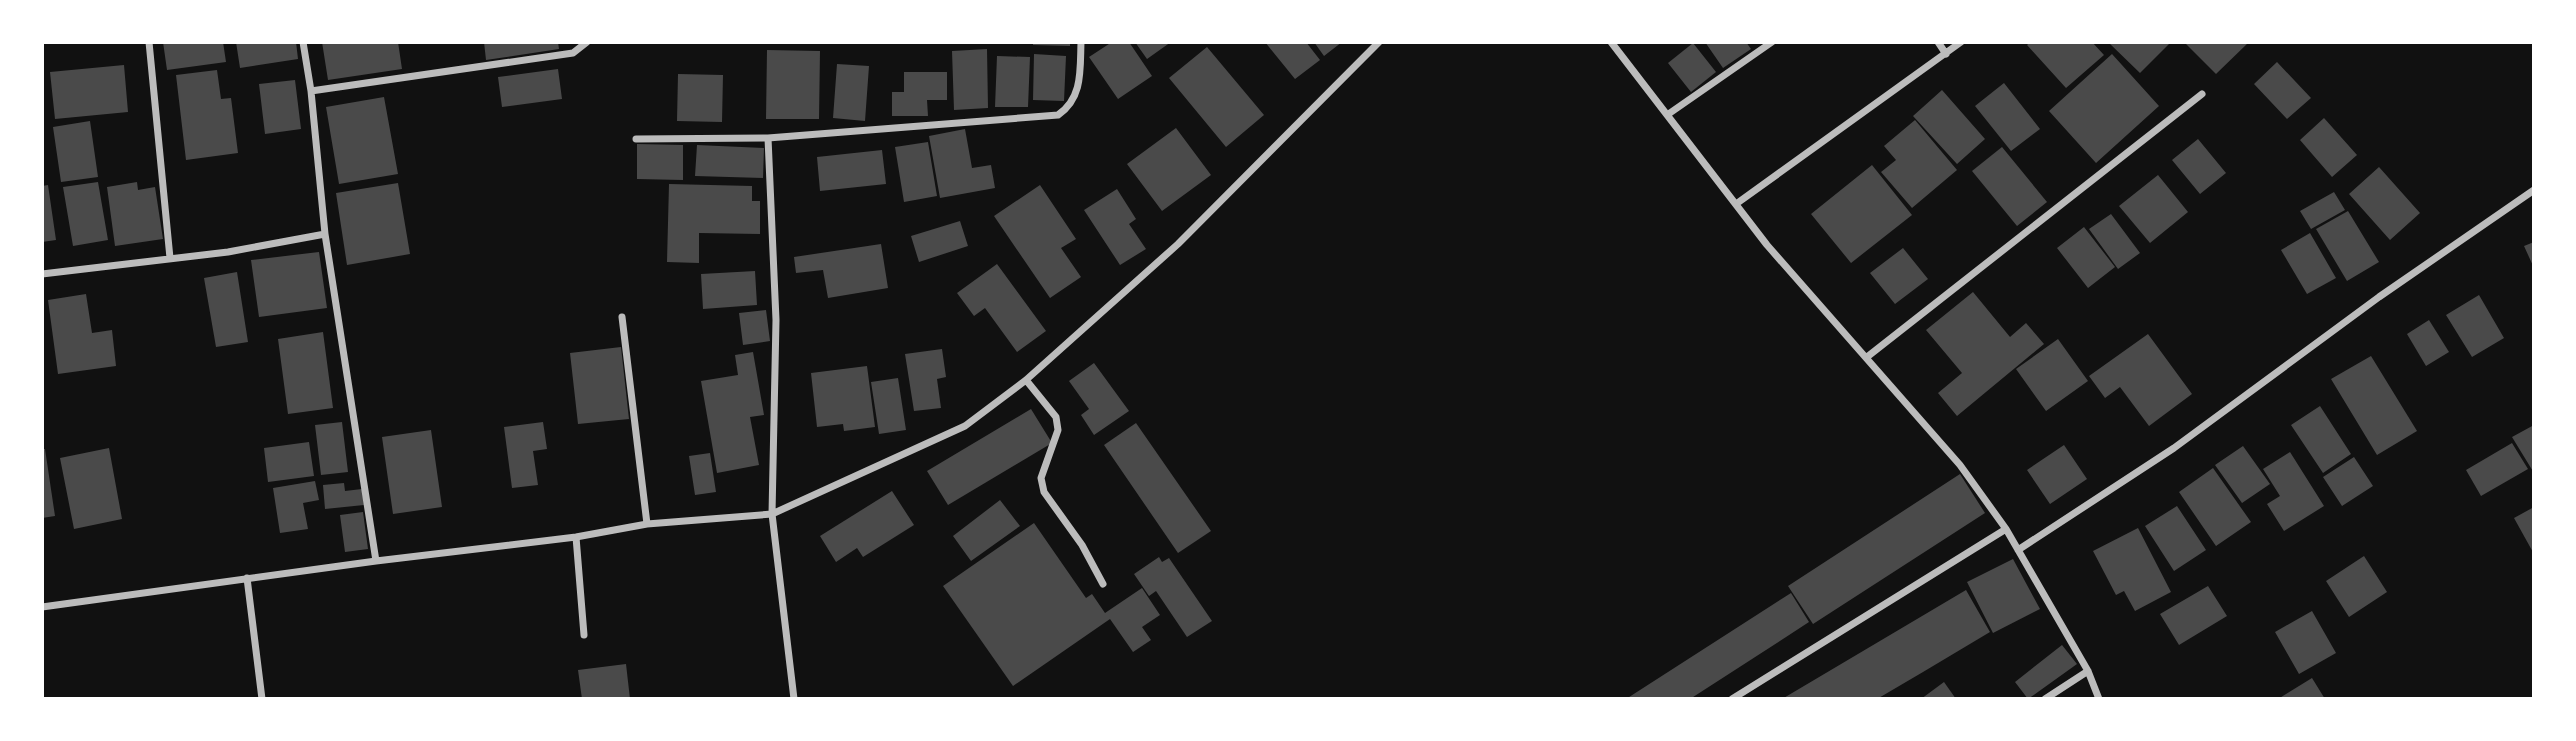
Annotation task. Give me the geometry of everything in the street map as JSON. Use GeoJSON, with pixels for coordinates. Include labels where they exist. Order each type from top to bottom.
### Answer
{"type":"FeatureCollection","features":[{"type":"Feature","properties":{"kind":"street"},"geometry":{"type":"LineString","coordinates":[[149,42],[170,258]]}},
{"type":"Feature","properties":{"kind":"street"},"geometry":{"type":"LineString","coordinates":[[303,42],[311,92],[325,234],[376,561]]}},
{"type":"Feature","properties":{"kind":"street"},"geometry":{"type":"LineString","coordinates":[[311,92],[573,53],[587,42]]}},
{"type":"Feature","properties":{"kind":"street"},"geometry":{"type":"LineString","coordinates":[[636,139],[768,138],[1058,116],[1073,101],[1080,82],[1081,42]]}},
{"type":"Feature","properties":{"kind":"street"},"geometry":{"type":"LineString","coordinates":[[42,607],[376,561],[576,537],[647,524],[772,514],[965,426],[1026,380],[1178,244],[1379,42]]}},
{"type":"Feature","properties":{"kind":"street"},"geometry":{"type":"LineString","coordinates":[[1611,42],[1767,245],[1960,465],[2006,528],[2088,671],[2099,699]]}},
{"type":"Feature","properties":{"kind":"street"},"geometry":{"type":"LineString","coordinates":[[1667,115],[1772,42]]}},
{"type":"Feature","properties":{"kind":"street"},"geometry":{"type":"LineString","coordinates":[[1938,42],[1946,54]]}},
{"type":"Feature","properties":{"kind":"street"},"geometry":{"type":"LineString","coordinates":[[1735,204],[1961,42]]}},
{"type":"Feature","properties":{"kind":"street"},"geometry":{"type":"LineString","coordinates":[[1867,357],[2202,94]]}},
{"type":"Feature","properties":{"kind":"street"},"geometry":{"type":"LineString","coordinates":[[768,138],[776,320],[772,514],[794,699]]}},
{"type":"Feature","properties":{"kind":"street"},"geometry":{"type":"LineString","coordinates":[[2018,550],[2174,448],[2379,297],[2534,190]]}},
{"type":"Feature","properties":{"kind":"street"},"geometry":{"type":"LineString","coordinates":[[42,274],[228,252],[325,234]]}},
{"type":"Feature","properties":{"kind":"street"},"geometry":{"type":"LineString","coordinates":[[622,317],[647,524]]}},
{"type":"Feature","properties":{"kind":"street"},"geometry":{"type":"LineString","coordinates":[[1026,380],[1056,417],[1058,430],[1041,478],[1044,492],[1082,545],[1104,584]]}},
{"type":"Feature","properties":{"kind":"street"},"geometry":{"type":"LineString","coordinates":[[1732,699],[2006,528]]}},
{"type":"Feature","properties":{"kind":"street"},"geometry":{"type":"LineString","coordinates":[[576,537],[584,635]]}},
{"type":"Feature","properties":{"kind":"street"},"geometry":{"type":"LineString","coordinates":[[247,578],[262,699]]}},
{"type":"Feature","properties":{"kind":"street"},"geometry":{"type":"LineString","coordinates":[[2045,699],[2088,671]]}},
{"type":"Feature","properties":{"kind":"building"},"geometry":{"type":"Polygon","coordinates":[[[163,42],[223,42],[226,62],[167,70],[163,42]]]}},
{"type":"Feature","properties":{"kind":"building"},"geometry":{"type":"Polygon","coordinates":[[[236,42],[296,42],[298,59],[240,68],[236,42]]]}},
{"type":"Feature","properties":{"kind":"building"},"geometry":{"type":"Polygon","coordinates":[[[322,42],[398,42],[402,69],[328,80],[322,42]]]}},
{"type":"Feature","properties":{"kind":"building"},"geometry":{"type":"Polygon","coordinates":[[[484,42],[558,42],[559,49],[486,60],[484,42]]]}},
{"type":"Feature","properties":{"kind":"building"},"geometry":{"type":"Polygon","coordinates":[[[1033,42],[1070,42],[1070,46],[1033,45],[1033,42]]]}},
{"type":"Feature","properties":{"kind":"building"},"geometry":{"type":"Polygon","coordinates":[[[1112,42],[1129,42],[1152,76],[1118,99],[1089,57],[1112,42]]]}},
{"type":"Feature","properties":{"kind":"building"},"geometry":{"type":"Polygon","coordinates":[[[1135,42],[1171,42],[1147,59],[1135,42]]]}},
{"type":"Feature","properties":{"kind":"building"},"geometry":{"type":"Polygon","coordinates":[[[1265,42],[1306,42],[1320,60],[1295,79],[1265,42]]]}},
{"type":"Feature","properties":{"kind":"building"},"geometry":{"type":"Polygon","coordinates":[[[1314,42],[1342,42],[1324,56],[1314,42]]]}},
{"type":"Feature","properties":{"kind":"building"},"geometry":{"type":"Polygon","coordinates":[[[1705,42],[1746,42],[1751,49],[1723,68],[1705,42]]]}},
{"type":"Feature","properties":{"kind":"building"},"geometry":{"type":"Polygon","coordinates":[[[2030,42],[2092,42],[2104,55],[2066,88],[2027,45],[2030,42]]]}},
{"type":"Feature","properties":{"kind":"building"},"geometry":{"type":"Polygon","coordinates":[[[2108,42],[2171,42],[2140,73],[2108,42]]]}},
{"type":"Feature","properties":{"kind":"building"},"geometry":{"type":"Polygon","coordinates":[[[2184,42],[2249,42],[2216,74],[2184,42]]]}},
{"type":"Feature","properties":{"kind":"building"},"geometry":{"type":"Polygon","coordinates":[[[1693,43],[1716,72],[1691,92],[1668,63],[1693,43]]]}},
{"type":"Feature","properties":{"kind":"building"},"geometry":{"type":"Polygon","coordinates":[[[1207,47],[1264,115],[1226,147],[1169,78],[1207,47]]]}},
{"type":"Feature","properties":{"kind":"building"},"geometry":{"type":"Polygon","coordinates":[[[987,49],[988,108],[954,110],[952,51],[987,49]]]}},
{"type":"Feature","properties":{"kind":"building"},"geometry":{"type":"Polygon","coordinates":[[[767,50],[820,51],[819,119],[766,119],[767,50]]]}},
{"type":"Feature","properties":{"kind":"building"},"geometry":{"type":"Polygon","coordinates":[[[1034,54],[1066,56],[1064,101],[1033,100],[1034,54]]]}},
{"type":"Feature","properties":{"kind":"building"},"geometry":{"type":"Polygon","coordinates":[[[2112,54],[2159,106],[2096,163],[2049,111],[2112,54]]]}},
{"type":"Feature","properties":{"kind":"building"},"geometry":{"type":"Polygon","coordinates":[[[997,56],[1030,57],[1028,107],[995,107],[997,56]]]}},
{"type":"Feature","properties":{"kind":"building"},"geometry":{"type":"Polygon","coordinates":[[[2277,62],[2311,98],[2287,119],[2254,84],[2277,62]]]}},
{"type":"Feature","properties":{"kind":"building"},"geometry":{"type":"Polygon","coordinates":[[[837,64],[869,66],[865,121],[833,118],[837,64]]]}},
{"type":"Feature","properties":{"kind":"building"},"geometry":{"type":"Polygon","coordinates":[[[124,65],[128,112],[55,119],[50,72],[124,65]]]}},
{"type":"Feature","properties":{"kind":"building"},"geometry":{"type":"Polygon","coordinates":[[[558,69],[562,99],[502,107],[498,77],[558,69]]]}},
{"type":"Feature","properties":{"kind":"building"},"geometry":{"type":"Polygon","coordinates":[[[217,70],[221,99],[231,98],[238,153],[186,160],[176,75],[217,70]]]}},
{"type":"Feature","properties":{"kind":"building"},"geometry":{"type":"Polygon","coordinates":[[[904,72],[947,72],[947,100],[927,100],[928,116],[892,116],[892,92],[904,92],[904,72]]]}},
{"type":"Feature","properties":{"kind":"building"},"geometry":{"type":"Polygon","coordinates":[[[678,74],[723,75],[722,122],[677,121],[678,74]]]}},
{"type":"Feature","properties":{"kind":"building"},"geometry":{"type":"Polygon","coordinates":[[[295,80],[301,129],[265,134],[259,84],[295,80]]]}},
{"type":"Feature","properties":{"kind":"building"},"geometry":{"type":"Polygon","coordinates":[[[2004,83],[2040,129],[2011,151],[1975,106],[2004,83]]]}},
{"type":"Feature","properties":{"kind":"building"},"geometry":{"type":"Polygon","coordinates":[[[1942,90],[1985,139],[1957,164],[1913,116],[1942,90]]]}},
{"type":"Feature","properties":{"kind":"building"},"geometry":{"type":"Polygon","coordinates":[[[384,97],[398,174],[339,184],[326,107],[384,97]]]}},
{"type":"Feature","properties":{"kind":"building"},"geometry":{"type":"Polygon","coordinates":[[[2324,118],[2357,155],[2332,177],[2300,140],[2324,118]]]}},
{"type":"Feature","properties":{"kind":"building"},"geometry":{"type":"Polygon","coordinates":[[[1915,120],[1957,170],[1912,208],[1881,172],[1896,160],[1884,146],[1915,120]]]}},
{"type":"Feature","properties":{"kind":"building"},"geometry":{"type":"Polygon","coordinates":[[[90,121],[98,177],[61,182],[53,127],[90,121]]]}},
{"type":"Feature","properties":{"kind":"building"},"geometry":{"type":"Polygon","coordinates":[[[1176,128],[1211,175],[1162,211],[1127,164],[1176,128]]]}},
{"type":"Feature","properties":{"kind":"building"},"geometry":{"type":"Polygon","coordinates":[[[965,129],[972,168],[991,165],[995,188],[940,198],[929,136],[965,129]]]}},
{"type":"Feature","properties":{"kind":"building"},"geometry":{"type":"Polygon","coordinates":[[[2198,139],[2226,173],[2200,194],[2172,160],[2198,139]]]}},
{"type":"Feature","properties":{"kind":"building"},"geometry":{"type":"Polygon","coordinates":[[[928,142],[937,196],[904,202],[895,147],[928,142]]]}},
{"type":"Feature","properties":{"kind":"building"},"geometry":{"type":"Polygon","coordinates":[[[637,144],[683,145],[683,180],[637,179],[637,144]]]}},
{"type":"Feature","properties":{"kind":"building"},"geometry":{"type":"Polygon","coordinates":[[[697,145],[764,148],[763,178],[695,176],[697,145]]]}},
{"type":"Feature","properties":{"kind":"building"},"geometry":{"type":"Polygon","coordinates":[[[2002,147],[2047,202],[2017,226],[1972,171],[2002,147]]]}},
{"type":"Feature","properties":{"kind":"building"},"geometry":{"type":"Polygon","coordinates":[[[882,150],[886,184],[820,191],[817,157],[882,150]]]}},
{"type":"Feature","properties":{"kind":"building"},"geometry":{"type":"Polygon","coordinates":[[[1872,165],[1912,215],[1851,263],[1811,214],[1872,165]]]}},
{"type":"Feature","properties":{"kind":"building"},"geometry":{"type":"Polygon","coordinates":[[[2379,167],[2420,213],[2390,240],[2349,194],[2379,167]]]}},
{"type":"Feature","properties":{"kind":"building"},"geometry":{"type":"Polygon","coordinates":[[[2158,175],[2188,212],[2150,243],[2119,206],[2158,175]]]}},
{"type":"Feature","properties":{"kind":"building"},"geometry":{"type":"Polygon","coordinates":[[[98,182],[108,240],[73,246],[63,187],[98,182]]]}},
{"type":"Feature","properties":{"kind":"building"},"geometry":{"type":"Polygon","coordinates":[[[137,182],[138,190],[155,187],[163,239],[115,246],[107,187],[137,182]]]}},
{"type":"Feature","properties":{"kind":"building"},"geometry":{"type":"Polygon","coordinates":[[[398,183],[410,254],[347,265],[336,193],[398,183]]]}},
{"type":"Feature","properties":{"kind":"building"},"geometry":{"type":"Polygon","coordinates":[[[669,184],[752,186],[752,201],[760,201],[760,234],[699,233],[699,263],[667,262],[669,184]]]}},
{"type":"Feature","properties":{"kind":"building"},"geometry":{"type":"Polygon","coordinates":[[[48,185],[56,240],[42,242],[42,186],[48,185]]]}},
{"type":"Feature","properties":{"kind":"building"},"geometry":{"type":"Polygon","coordinates":[[[1040,185],[1076,239],[1061,248],[1081,277],[1050,298],[994,216],[1040,185]]]}},
{"type":"Feature","properties":{"kind":"building"},"geometry":{"type":"Polygon","coordinates":[[[1117,189],[1136,219],[1129,224],[1146,249],[1120,265],[1084,210],[1117,189]]]}},
{"type":"Feature","properties":{"kind":"building"},"geometry":{"type":"Polygon","coordinates":[[[2334,192],[2345,210],[2311,229],[2300,211],[2334,192]]]}},
{"type":"Feature","properties":{"kind":"building"},"geometry":{"type":"Polygon","coordinates":[[[2348,211],[2379,262],[2347,281],[2316,229],[2348,211]]]}},
{"type":"Feature","properties":{"kind":"building"},"geometry":{"type":"Polygon","coordinates":[[[2111,214],[2140,253],[2118,269],[2089,229],[2111,214]]]}},
{"type":"Feature","properties":{"kind":"building"},"geometry":{"type":"Polygon","coordinates":[[[960,221],[968,246],[919,262],[911,236],[960,221]]]}},
{"type":"Feature","properties":{"kind":"building"},"geometry":{"type":"Polygon","coordinates":[[[2084,227],[2115,267],[2088,288],[2057,248],[2084,227]]]}},
{"type":"Feature","properties":{"kind":"building"},"geometry":{"type":"Polygon","coordinates":[[[2310,233],[2336,278],[2307,294],[2281,250],[2310,233]]]}},
{"type":"Feature","properties":{"kind":"building"},"geometry":{"type":"Polygon","coordinates":[[[2534,242],[2534,268],[2524,246],[2534,242]]]}},
{"type":"Feature","properties":{"kind":"building"},"geometry":{"type":"Polygon","coordinates":[[[881,244],[888,288],[828,298],[823,270],[796,273],[794,257],[881,244]]]}},
{"type":"Feature","properties":{"kind":"building"},"geometry":{"type":"Polygon","coordinates":[[[1903,248],[1928,279],[1895,304],[1870,273],[1903,248]]]}},
{"type":"Feature","properties":{"kind":"building"},"geometry":{"type":"Polygon","coordinates":[[[319,252],[327,308],[259,317],[251,260],[319,252]]]}},
{"type":"Feature","properties":{"kind":"building"},"geometry":{"type":"Polygon","coordinates":[[[997,264],[1046,331],[1017,352],[985,308],[974,316],[957,293],[997,264]]]}},
{"type":"Feature","properties":{"kind":"building"},"geometry":{"type":"Polygon","coordinates":[[[755,271],[757,305],[703,309],[701,274],[755,271]]]}},
{"type":"Feature","properties":{"kind":"building"},"geometry":{"type":"Polygon","coordinates":[[[237,272],[248,342],[216,347],[204,278],[237,272]]]}},
{"type":"Feature","properties":{"kind":"building"},"geometry":{"type":"Polygon","coordinates":[[[1973,292],[2010,337],[2026,323],[2044,344],[1957,416],[1938,393],[1962,373],[1926,330],[1973,292]]]}},
{"type":"Feature","properties":{"kind":"building"},"geometry":{"type":"Polygon","coordinates":[[[86,294],[92,333],[112,330],[116,366],[58,374],[48,300],[86,294]]]}},
{"type":"Feature","properties":{"kind":"building"},"geometry":{"type":"Polygon","coordinates":[[[2479,295],[2504,338],[2472,357],[2446,315],[2479,295]]]}},
{"type":"Feature","properties":{"kind":"building"},"geometry":{"type":"Polygon","coordinates":[[[766,310],[770,341],[743,345],[739,313],[766,310]]]}},
{"type":"Feature","properties":{"kind":"building"},"geometry":{"type":"Polygon","coordinates":[[[2429,320],[2449,352],[2426,366],[2407,334],[2429,320]]]}},
{"type":"Feature","properties":{"kind":"building"},"geometry":{"type":"Polygon","coordinates":[[[323,332],[333,408],[288,414],[278,339],[323,332]]]}},
{"type":"Feature","properties":{"kind":"building"},"geometry":{"type":"Polygon","coordinates":[[[2148,334],[2192,394],[2149,426],[2120,387],[2105,398],[2089,376],[2148,334]]]}},
{"type":"Feature","properties":{"kind":"building"},"geometry":{"type":"Polygon","coordinates":[[[2058,339],[2088,381],[2046,411],[2016,369],[2058,339]]]}},
{"type":"Feature","properties":{"kind":"building"},"geometry":{"type":"Polygon","coordinates":[[[621,347],[629,419],[578,424],[570,353],[621,347]]]}},
{"type":"Feature","properties":{"kind":"building"},"geometry":{"type":"Polygon","coordinates":[[[942,349],[946,377],[937,379],[941,408],[914,411],[905,354],[942,349]]]}},
{"type":"Feature","properties":{"kind":"building"},"geometry":{"type":"Polygon","coordinates":[[[753,352],[764,415],[750,417],[759,465],[717,473],[701,381],[738,375],[735,355],[753,352]]]}},
{"type":"Feature","properties":{"kind":"building"},"geometry":{"type":"Polygon","coordinates":[[[2371,356],[2417,431],[2377,455],[2331,379],[2371,356]]]}},
{"type":"Feature","properties":{"kind":"building"},"geometry":{"type":"Polygon","coordinates":[[[1094,363],[1129,411],[1094,435],[1081,415],[1089,409],[1069,381],[1094,363]]]}},
{"type":"Feature","properties":{"kind":"building"},"geometry":{"type":"Polygon","coordinates":[[[867,366],[875,427],[844,431],[843,424],[817,427],[811,373],[867,366]]]}},
{"type":"Feature","properties":{"kind":"building"},"geometry":{"type":"Polygon","coordinates":[[[898,378],[906,430],[879,434],[871,382],[898,378]]]}},
{"type":"Feature","properties":{"kind":"building"},"geometry":{"type":"Polygon","coordinates":[[[2320,406],[2351,454],[2323,473],[2291,425],[2320,406]]]}},
{"type":"Feature","properties":{"kind":"building"},"geometry":{"type":"Polygon","coordinates":[[[1031,409],[1052,443],[948,505],[927,471],[1031,409]]]}},
{"type":"Feature","properties":{"kind":"building"},"geometry":{"type":"Polygon","coordinates":[[[342,422],[348,472],[321,475],[315,425],[342,422]]]}},
{"type":"Feature","properties":{"kind":"building"},"geometry":{"type":"Polygon","coordinates":[[[543,422],[547,449],[533,451],[538,485],[512,488],[504,427],[543,422]]]}},
{"type":"Feature","properties":{"kind":"building"},"geometry":{"type":"Polygon","coordinates":[[[1136,423],[1211,531],[1178,553],[1104,445],[1136,423]]]}},
{"type":"Feature","properties":{"kind":"building"},"geometry":{"type":"Polygon","coordinates":[[[2534,425],[2534,473],[2512,437],[2534,425]]]}},
{"type":"Feature","properties":{"kind":"building"},"geometry":{"type":"Polygon","coordinates":[[[431,430],[442,507],[393,514],[382,437],[431,430]]]}},
{"type":"Feature","properties":{"kind":"building"},"geometry":{"type":"Polygon","coordinates":[[[309,442],[314,476],[268,482],[264,448],[309,442]]]}},
{"type":"Feature","properties":{"kind":"building"},"geometry":{"type":"Polygon","coordinates":[[[2512,443],[2528,469],[2481,496],[2466,470],[2512,443]]]}},
{"type":"Feature","properties":{"kind":"building"},"geometry":{"type":"Polygon","coordinates":[[[2064,445],[2087,479],[2050,504],[2027,470],[2064,445]]]}},
{"type":"Feature","properties":{"kind":"building"},"geometry":{"type":"Polygon","coordinates":[[[2243,446],[2270,484],[2242,503],[2215,465],[2243,446]]]}},
{"type":"Feature","properties":{"kind":"building"},"geometry":{"type":"Polygon","coordinates":[[[109,448],[122,519],[74,529],[60,458],[109,448]]]}},
{"type":"Feature","properties":{"kind":"building"},"geometry":{"type":"Polygon","coordinates":[[[42,449],[45,449],[55,516],[42,518],[42,449]]]}},
{"type":"Feature","properties":{"kind":"building"},"geometry":{"type":"Polygon","coordinates":[[[2290,452],[2324,506],[2284,531],[2267,504],[2280,496],[2263,469],[2290,452]]]}},
{"type":"Feature","properties":{"kind":"building"},"geometry":{"type":"Polygon","coordinates":[[[710,453],[716,492],[695,495],[689,456],[710,453]]]}},
{"type":"Feature","properties":{"kind":"building"},"geometry":{"type":"Polygon","coordinates":[[[2354,457],[2373,486],[2342,506],[2323,477],[2354,457]]]}},
{"type":"Feature","properties":{"kind":"building"},"geometry":{"type":"Polygon","coordinates":[[[2213,468],[2251,522],[2216,546],[2179,492],[2213,468]]]}},
{"type":"Feature","properties":{"kind":"building"},"geometry":{"type":"Polygon","coordinates":[[[1960,474],[1985,513],[1813,624],[1788,586],[1960,474]]]}},
{"type":"Feature","properties":{"kind":"building"},"geometry":{"type":"Polygon","coordinates":[[[315,481],[319,500],[303,503],[308,529],[280,533],[273,488],[315,481]]]}},
{"type":"Feature","properties":{"kind":"building"},"geometry":{"type":"Polygon","coordinates":[[[344,483],[345,491],[362,489],[364,505],[325,509],[323,485],[344,483]]]}},
{"type":"Feature","properties":{"kind":"building"},"geometry":{"type":"Polygon","coordinates":[[[892,491],[914,525],[863,557],[857,548],[836,562],[820,536],[892,491]]]}},
{"type":"Feature","properties":{"kind":"building"},"geometry":{"type":"Polygon","coordinates":[[[1000,500],[1020,526],[971,561],[953,536],[1000,500]]]}},
{"type":"Feature","properties":{"kind":"building"},"geometry":{"type":"Polygon","coordinates":[[[2177,506],[2206,550],[2174,571],[2145,526],[2177,506]]]}},
{"type":"Feature","properties":{"kind":"building"},"geometry":{"type":"Polygon","coordinates":[[[2534,507],[2534,554],[2514,518],[2534,507]]]}},
{"type":"Feature","properties":{"kind":"building"},"geometry":{"type":"Polygon","coordinates":[[[363,512],[368,549],[345,552],[340,515],[363,512]]]}},
{"type":"Feature","properties":{"kind":"building"},"geometry":{"type":"Polygon","coordinates":[[[1034,523],[1086,598],[1092,594],[1105,613],[1142,588],[1160,615],[1142,627],[1151,640],[1133,652],[1110,619],[1013,686],[943,586],[1034,523]]]}},
{"type":"Feature","properties":{"kind":"building"},"geometry":{"type":"Polygon","coordinates":[[[2138,528],[2171,592],[2135,611],[2124,591],[2116,595],[2093,551],[2138,528]]]}},
{"type":"Feature","properties":{"kind":"building"},"geometry":{"type":"Polygon","coordinates":[[[2364,556],[2387,592],[2349,617],[2326,581],[2364,556]]]}},
{"type":"Feature","properties":{"kind":"building"},"geometry":{"type":"Polygon","coordinates":[[[1159,557],[1162,562],[1169,558],[1212,621],[1187,637],[1156,591],[1149,596],[1134,574],[1159,557]]]}},
{"type":"Feature","properties":{"kind":"building"},"geometry":{"type":"Polygon","coordinates":[[[2013,559],[2040,609],[1993,633],[1967,582],[2013,559]]]}},
{"type":"Feature","properties":{"kind":"building"},"geometry":{"type":"Polygon","coordinates":[[[2208,586],[2227,616],[2179,645],[2160,614],[2208,586]]]}},
{"type":"Feature","properties":{"kind":"building"},"geometry":{"type":"Polygon","coordinates":[[[1966,590],[1990,632],[1923,672],[1877,699],[1782,699],[1966,590]]]}},
{"type":"Feature","properties":{"kind":"building"},"geometry":{"type":"Polygon","coordinates":[[[1791,593],[1809,622],[1690,699],[1626,699],[1791,593]]]}},
{"type":"Feature","properties":{"kind":"building"},"geometry":{"type":"Polygon","coordinates":[[[2312,611],[2336,653],[2299,674],[2275,632],[2312,611]]]}},
{"type":"Feature","properties":{"kind":"building"},"geometry":{"type":"Polygon","coordinates":[[[2062,645],[2077,664],[2028,699],[2015,682],[2062,645]]]}},
{"type":"Feature","properties":{"kind":"building"},"geometry":{"type":"Polygon","coordinates":[[[626,664],[630,699],[582,699],[578,670],[626,664]]]}},
{"type":"Feature","properties":{"kind":"building"},"geometry":{"type":"Polygon","coordinates":[[[2312,678],[2325,699],[2278,699],[2312,678]]]}},
{"type":"Feature","properties":{"kind":"building"},"geometry":{"type":"Polygon","coordinates":[[[1944,682],[1956,699],[1921,699],[1944,682]]]}}]}
